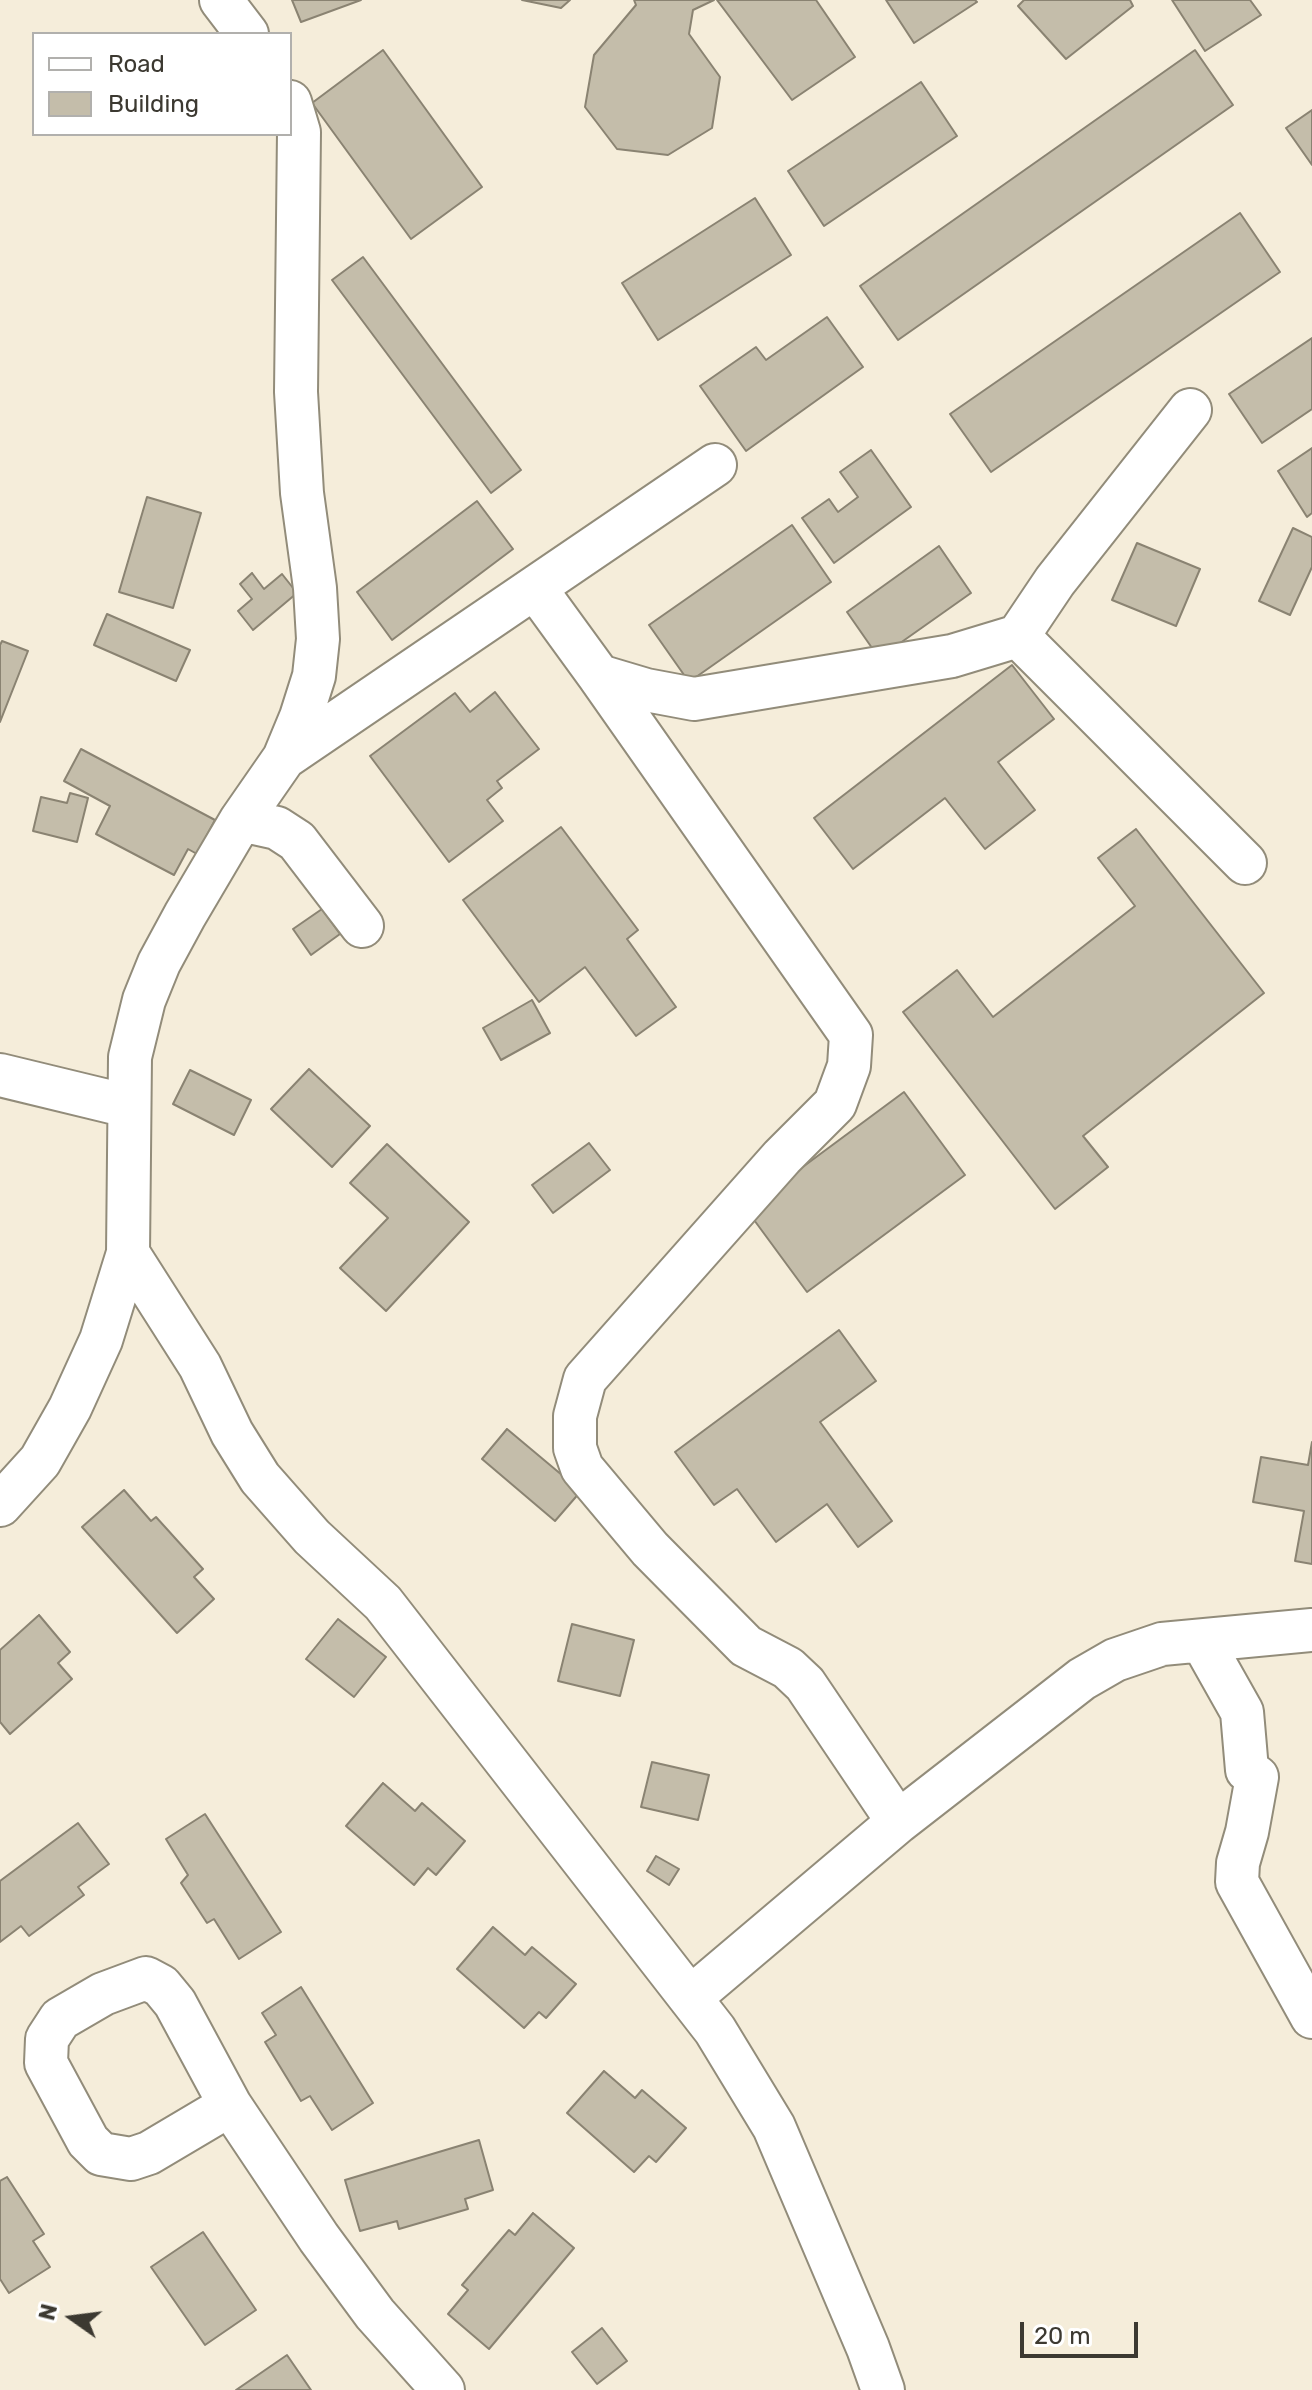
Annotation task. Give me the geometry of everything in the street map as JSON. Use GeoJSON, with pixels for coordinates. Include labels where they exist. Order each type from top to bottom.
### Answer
{"type":"FeatureCollection","features":[{"type":"Feature","properties":{"kind":"street"},"geometry":{"type":"LineString","coordinates":[[221,0],[245,32]]}},
{"type":"Feature","properties":{"kind":"street"},"geometry":{"type":"LineString","coordinates":[[0,1505],[40,1461],[70,1408],[101,1340],[128,1253],[130,1057],[144,1000],[159,963],[185,915],[241,820],[284,758],[314,676],[318,639],[315,588],[302,493],[296,392],[299,132],[292,109]]}},
{"type":"Feature","properties":{"kind":"street"},"geometry":{"type":"LineString","coordinates":[[599,676],[646,690],[694,699],[952,656],[1018,636],[1055,581],[1190,410]]}},
{"type":"Feature","properties":{"kind":"street"},"geometry":{"type":"LineString","coordinates":[[284,758],[715,465]]}},
{"type":"Feature","properties":{"kind":"street"},"geometry":{"type":"LineString","coordinates":[[535,588],[851,1035],[849,1066],[835,1104],[782,1157],[585,1379],[575,1416],[575,1448],[582,1468],[650,1549],[746,1646],[788,1668],[805,1684],[898,1822]]}},
{"type":"Feature","properties":{"kind":"street"},"geometry":{"type":"LineString","coordinates":[[1018,636],[1245,863]]}},
{"type":"Feature","properties":{"kind":"street"},"geometry":{"type":"LineString","coordinates":[[241,820],[282,829],[297,841],[362,926]]}},
{"type":"Feature","properties":{"kind":"street"},"geometry":{"type":"LineString","coordinates":[[0,1075],[128,1106]]}},
{"type":"Feature","properties":{"kind":"street"},"geometry":{"type":"LineString","coordinates":[[128,1253],[200,1366],[232,1433],[260,1478],[287,1512],[383,1603],[715,2030],[774,2127],[883,2390]]}},
{"type":"Feature","properties":{"kind":"street"},"geometry":{"type":"LineString","coordinates":[[690,1998],[898,1822],[1082,1679],[1115,1660],[1162,1644],[1312,1630]]}},
{"type":"Feature","properties":{"kind":"street"},"geometry":{"type":"LineString","coordinates":[[1202,1641],[1242,1712],[1247,1770],[1257,1777],[1238,1863],[1237,1882],[1312,2017]]}},
{"type":"Feature","properties":{"kind":"street"},"geometry":{"type":"LineString","coordinates":[[230,2105],[149,2153],[131,2159],[101,2154],[88,2141],[46,2063],[47,2039],[60,2019],[103,1994],[146,1978],[161,1986],[175,2003],[230,2105],[319,2238],[365,2302],[443,2390]]}},
{"type":"Feature","properties":{"kind":"building"},"geometry":{"type":"Polygon","coordinates":[[[292,0],[361,0],[301,22],[292,0]]]}},
{"type":"Feature","properties":{"kind":"building"},"geometry":{"type":"Polygon","coordinates":[[[522,0],[570,0],[561,8],[522,0]]]}},
{"type":"Feature","properties":{"kind":"building"},"geometry":{"type":"Polygon","coordinates":[[[634,0],[714,0],[693,10],[689,34],[720,77],[712,128],[668,155],[617,149],[585,107],[594,55],[636,5],[634,0]]]}},
{"type":"Feature","properties":{"kind":"building"},"geometry":{"type":"Polygon","coordinates":[[[717,0],[816,0],[855,57],[792,100],[717,0]]]}},
{"type":"Feature","properties":{"kind":"building"},"geometry":{"type":"Polygon","coordinates":[[[886,0],[975,0],[977,2],[914,43],[886,0]]]}},
{"type":"Feature","properties":{"kind":"building"},"geometry":{"type":"Polygon","coordinates":[[[1024,0],[1130,0],[1133,6],[1066,59],[1018,6],[1024,0]]]}},
{"type":"Feature","properties":{"kind":"building"},"geometry":{"type":"Polygon","coordinates":[[[1172,0],[1250,0],[1261,15],[1205,51],[1172,0]]]}},
{"type":"Feature","properties":{"kind":"building"},"geometry":{"type":"Polygon","coordinates":[[[383,50],[482,187],[411,239],[312,103],[383,50]]]}},
{"type":"Feature","properties":{"kind":"building"},"geometry":{"type":"Polygon","coordinates":[[[1195,50],[1233,105],[898,340],[860,286],[1195,50]]]}},
{"type":"Feature","properties":{"kind":"building"},"geometry":{"type":"Polygon","coordinates":[[[921,82],[957,136],[824,226],[788,171],[921,82]]]}},
{"type":"Feature","properties":{"kind":"building"},"geometry":{"type":"Polygon","coordinates":[[[1312,110],[1312,165],[1286,128],[1312,110]]]}},
{"type":"Feature","properties":{"kind":"building"},"geometry":{"type":"Polygon","coordinates":[[[755,198],[791,255],[658,340],[622,283],[755,198]]]}},
{"type":"Feature","properties":{"kind":"building"},"geometry":{"type":"Polygon","coordinates":[[[1240,213],[1280,272],[991,472],[950,414],[1240,213]]]}},
{"type":"Feature","properties":{"kind":"building"},"geometry":{"type":"Polygon","coordinates":[[[363,257],[521,470],[491,493],[332,280],[363,257]]]}},
{"type":"Feature","properties":{"kind":"building"},"geometry":{"type":"Polygon","coordinates":[[[827,317],[863,367],[746,451],[700,386],[756,347],[766,360],[827,317]]]}},
{"type":"Feature","properties":{"kind":"building"},"geometry":{"type":"Polygon","coordinates":[[[1312,338],[1312,409],[1262,443],[1229,394],[1312,338]]]}},
{"type":"Feature","properties":{"kind":"building"},"geometry":{"type":"Polygon","coordinates":[[[1312,448],[1312,513],[1307,517],[1278,471],[1312,448]]]}},
{"type":"Feature","properties":{"kind":"building"},"geometry":{"type":"Polygon","coordinates":[[[871,450],[911,507],[834,563],[802,518],[829,499],[838,512],[858,497],[840,472],[871,450]]]}},
{"type":"Feature","properties":{"kind":"building"},"geometry":{"type":"Polygon","coordinates":[[[147,497],[201,513],[173,608],[119,592],[147,497]]]}},
{"type":"Feature","properties":{"kind":"building"},"geometry":{"type":"Polygon","coordinates":[[[477,501],[513,549],[392,640],[357,592],[477,501]]]}},
{"type":"Feature","properties":{"kind":"building"},"geometry":{"type":"Polygon","coordinates":[[[792,525],[831,582],[689,682],[649,625],[792,525]]]}},
{"type":"Feature","properties":{"kind":"building"},"geometry":{"type":"Polygon","coordinates":[[[1293,528],[1312,537],[1312,567],[1290,615],[1259,601],[1293,528]]]}},
{"type":"Feature","properties":{"kind":"building"},"geometry":{"type":"Polygon","coordinates":[[[1137,543],[1200,569],[1176,626],[1112,600],[1137,543]]]}},
{"type":"Feature","properties":{"kind":"building"},"geometry":{"type":"Polygon","coordinates":[[[939,546],[971,593],[879,658],[847,612],[939,546]]]}},
{"type":"Feature","properties":{"kind":"building"},"geometry":{"type":"Polygon","coordinates":[[[252,573],[264,589],[282,574],[297,593],[253,630],[238,611],[252,599],[240,584],[252,573]]]}},
{"type":"Feature","properties":{"kind":"building"},"geometry":{"type":"Polygon","coordinates":[[[107,614],[190,650],[176,681],[94,645],[107,614]]]}},
{"type":"Feature","properties":{"kind":"building"},"geometry":{"type":"Polygon","coordinates":[[[2,641],[28,651],[0,722],[0,645],[2,641]]]}},
{"type":"Feature","properties":{"kind":"building"},"geometry":{"type":"Polygon","coordinates":[[[1012,665],[1054,719],[998,762],[1035,810],[985,849],[945,798],[853,869],[814,818],[1012,665]]]}},
{"type":"Feature","properties":{"kind":"building"},"geometry":{"type":"Polygon","coordinates":[[[495,692],[539,749],[497,781],[502,788],[487,800],[503,821],[449,862],[370,756],[455,693],[470,712],[495,692]]]}},
{"type":"Feature","properties":{"kind":"building"},"geometry":{"type":"Polygon","coordinates":[[[81,749],[215,820],[197,854],[188,849],[174,875],[96,834],[110,806],[64,781],[81,749]]]}},
{"type":"Feature","properties":{"kind":"building"},"geometry":{"type":"Polygon","coordinates":[[[70,793],[88,798],[77,842],[33,831],[41,797],[67,803],[70,793]]]}},
{"type":"Feature","properties":{"kind":"building"},"geometry":{"type":"Polygon","coordinates":[[[561,827],[638,930],[627,939],[676,1007],[636,1036],[585,967],[539,1002],[463,900],[561,827]]]}},
{"type":"Feature","properties":{"kind":"building"},"geometry":{"type":"Polygon","coordinates":[[[1136,829],[1264,993],[1083,1136],[1108,1167],[1055,1209],[903,1012],[957,970],[993,1017],[1135,906],[1098,858],[1136,829]]]}},
{"type":"Feature","properties":{"kind":"building"},"geometry":{"type":"Polygon","coordinates":[[[322,909],[340,934],[311,955],[293,929],[322,909]]]}},
{"type":"Feature","properties":{"kind":"building"},"geometry":{"type":"Polygon","coordinates":[[[532,1000],[550,1033],[501,1060],[483,1028],[532,1000]]]}},
{"type":"Feature","properties":{"kind":"building"},"geometry":{"type":"Polygon","coordinates":[[[309,1069],[370,1126],[332,1167],[271,1109],[309,1069]]]}},
{"type":"Feature","properties":{"kind":"building"},"geometry":{"type":"Polygon","coordinates":[[[190,1070],[251,1100],[234,1135],[173,1104],[190,1070]]]}},
{"type":"Feature","properties":{"kind":"building"},"geometry":{"type":"Polygon","coordinates":[[[904,1092],[965,1175],[807,1292],[746,1209],[904,1092]]]}},
{"type":"Feature","properties":{"kind":"building"},"geometry":{"type":"Polygon","coordinates":[[[589,1143],[610,1170],[553,1213],[532,1185],[589,1143]]]}},
{"type":"Feature","properties":{"kind":"building"},"geometry":{"type":"Polygon","coordinates":[[[387,1144],[469,1222],[386,1311],[340,1268],[388,1218],[350,1183],[387,1144]]]}},
{"type":"Feature","properties":{"kind":"building"},"geometry":{"type":"Polygon","coordinates":[[[839,1330],[876,1381],[820,1422],[892,1521],[858,1547],[827,1504],[776,1542],[737,1489],[714,1505],[675,1452],[839,1330]]]}},
{"type":"Feature","properties":{"kind":"building"},"geometry":{"type":"Polygon","coordinates":[[[507,1429],[581,1491],[555,1521],[482,1459],[507,1429]]]}},
{"type":"Feature","properties":{"kind":"building"},"geometry":{"type":"Polygon","coordinates":[[[1312,1442],[1312,1564],[1295,1561],[1304,1511],[1253,1502],[1261,1457],[1308,1465],[1312,1442]]]}},
{"type":"Feature","properties":{"kind":"building"},"geometry":{"type":"Polygon","coordinates":[[[124,1490],[151,1521],[156,1517],[203,1569],[194,1577],[214,1599],[177,1633],[82,1527],[124,1490]]]}},
{"type":"Feature","properties":{"kind":"building"},"geometry":{"type":"Polygon","coordinates":[[[39,1615],[70,1652],[58,1663],[72,1679],[10,1734],[0,1722],[0,1650],[39,1615]]]}},
{"type":"Feature","properties":{"kind":"building"},"geometry":{"type":"Polygon","coordinates":[[[338,1619],[386,1657],[354,1697],[306,1659],[338,1619]]]}},
{"type":"Feature","properties":{"kind":"building"},"geometry":{"type":"Polygon","coordinates":[[[572,1624],[634,1640],[620,1696],[558,1681],[572,1624]]]}},
{"type":"Feature","properties":{"kind":"building"},"geometry":{"type":"Polygon","coordinates":[[[652,1762],[709,1775],[698,1820],[641,1807],[652,1762]]]}},
{"type":"Feature","properties":{"kind":"building"},"geometry":{"type":"Polygon","coordinates":[[[383,1783],[415,1811],[422,1803],[465,1841],[436,1875],[428,1868],[414,1885],[346,1826],[383,1783]]]}},
{"type":"Feature","properties":{"kind":"building"},"geometry":{"type":"Polygon","coordinates":[[[205,1814],[281,1932],[239,1959],[214,1919],[207,1923],[181,1883],[188,1875],[166,1839],[205,1814]]]}},
{"type":"Feature","properties":{"kind":"building"},"geometry":{"type":"Polygon","coordinates":[[[78,1823],[109,1864],[78,1887],[84,1895],[29,1936],[21,1926],[0,1942],[0,1881],[78,1823]]]}},
{"type":"Feature","properties":{"kind":"building"},"geometry":{"type":"Polygon","coordinates":[[[656,1856],[679,1869],[669,1885],[647,1871],[656,1856]]]}},
{"type":"Feature","properties":{"kind":"building"},"geometry":{"type":"Polygon","coordinates":[[[493,1927],[525,1955],[532,1947],[576,1984],[546,2018],[539,2012],[524,2028],[457,1969],[493,1927]]]}},
{"type":"Feature","properties":{"kind":"building"},"geometry":{"type":"Polygon","coordinates":[[[301,1987],[373,2103],[332,2130],[310,2096],[301,2101],[265,2042],[276,2035],[262,2013],[301,1987]]]}},
{"type":"Feature","properties":{"kind":"building"},"geometry":{"type":"Polygon","coordinates":[[[604,2071],[635,2098],[642,2090],[686,2128],[656,2162],[649,2156],[634,2172],[567,2113],[604,2071]]]}},
{"type":"Feature","properties":{"kind":"building"},"geometry":{"type":"Polygon","coordinates":[[[479,2140],[493,2190],[465,2199],[468,2209],[399,2229],[397,2221],[360,2231],[345,2180],[479,2140]]]}},
{"type":"Feature","properties":{"kind":"building"},"geometry":{"type":"Polygon","coordinates":[[[7,2177],[44,2234],[33,2241],[50,2267],[9,2293],[0,2279],[0,2181],[7,2177]]]}},
{"type":"Feature","properties":{"kind":"building"},"geometry":{"type":"Polygon","coordinates":[[[533,2213],[574,2248],[489,2349],[448,2314],[468,2290],[462,2285],[509,2230],[515,2235],[533,2213]]]}},
{"type":"Feature","properties":{"kind":"building"},"geometry":{"type":"Polygon","coordinates":[[[203,2232],[256,2310],[205,2345],[151,2267],[203,2232]]]}},
{"type":"Feature","properties":{"kind":"building"},"geometry":{"type":"Polygon","coordinates":[[[602,2328],[627,2361],[597,2384],[572,2352],[602,2328]]]}},
{"type":"Feature","properties":{"kind":"building"},"geometry":{"type":"Polygon","coordinates":[[[287,2355],[311,2390],[236,2390],[287,2355]]]}}]}
